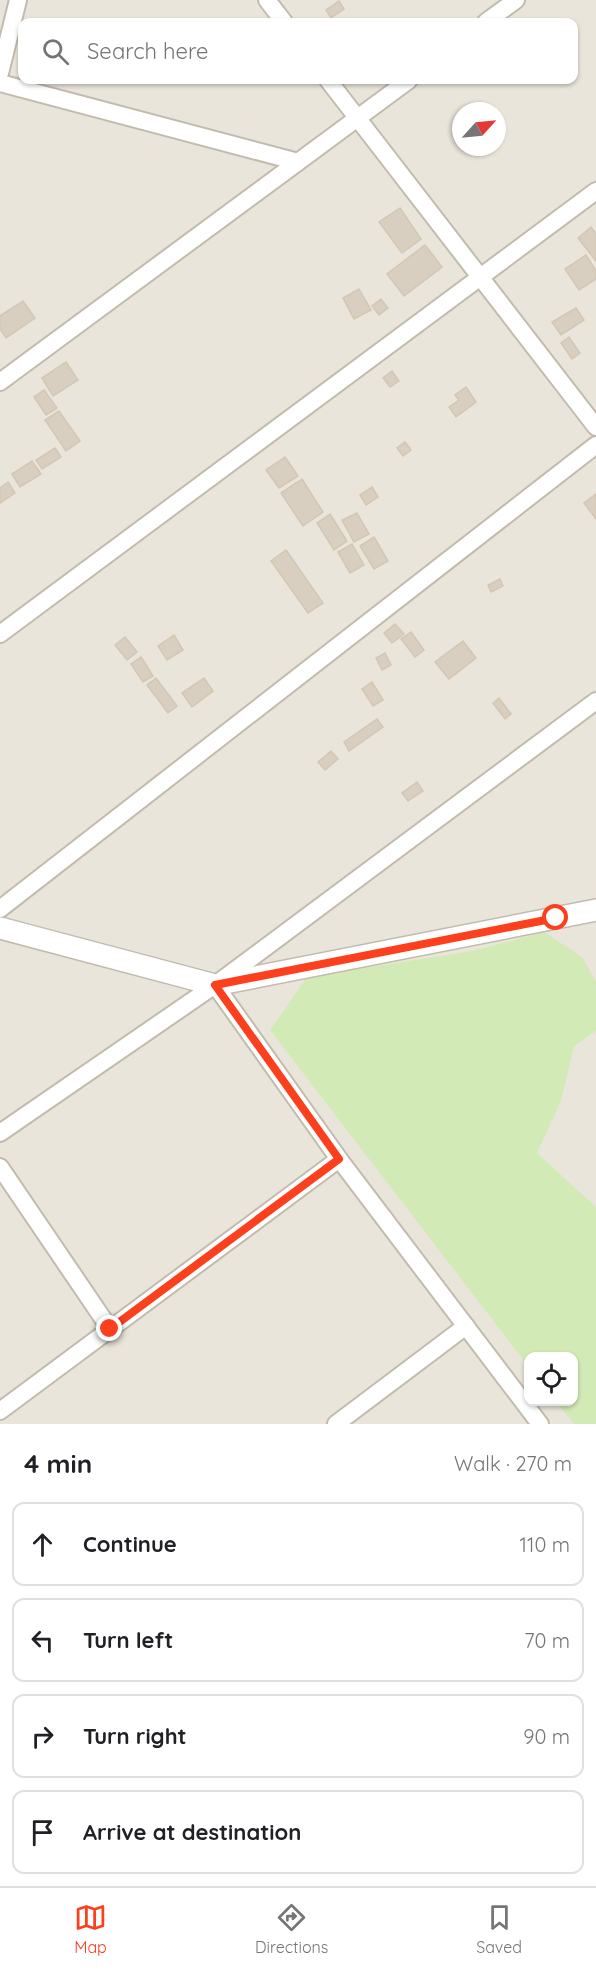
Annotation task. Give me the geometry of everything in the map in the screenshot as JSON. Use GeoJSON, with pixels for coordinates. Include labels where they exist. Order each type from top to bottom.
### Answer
{"type":"FeatureCollection","features":[{"type":"Feature","properties":{"kind":"street"},"geometry":{"type":"LineString","coordinates":[[0,72],[18,0]]}},
{"type":"Feature","properties":{"kind":"street"},"geometry":{"type":"LineString","coordinates":[[267,0],[281,18]]}},
{"type":"Feature","properties":{"kind":"street"},"geometry":{"type":"LineString","coordinates":[[491,18],[516,0]]}},
{"type":"Feature","properties":{"kind":"street"},"geometry":{"type":"LineString","coordinates":[[0,82],[298,162]]}},
{"type":"Feature","properties":{"kind":"street"},"geometry":{"type":"LineString","coordinates":[[331,84],[596,428]]}},
{"type":"Feature","properties":{"kind":"street"},"geometry":{"type":"LineString","coordinates":[[0,382],[404,84]]}},
{"type":"Feature","properties":{"kind":"street"},"geometry":{"type":"LineString","coordinates":[[0,634],[596,191]]}},
{"type":"Feature","properties":{"kind":"street"},"geometry":{"type":"LineString","coordinates":[[0,909],[596,445]]}},
{"type":"Feature","properties":{"kind":"street"},"geometry":{"type":"LineString","coordinates":[[0,1133],[215,985],[596,701]]}},
{"type":"Feature","properties":{"kind":"street"},"geometry":{"type":"LineString","coordinates":[[0,928],[215,985],[596,910]]}},
{"type":"Feature","properties":{"kind":"street"},"geometry":{"type":"LineString","coordinates":[[215,985],[339,1159],[540,1424]]}},
{"type":"Feature","properties":{"kind":"street"},"geometry":{"type":"LineString","coordinates":[[0,1411],[339,1159]]}},
{"type":"Feature","properties":{"kind":"street"},"geometry":{"type":"LineString","coordinates":[[0,1167],[110,1329]]}},
{"type":"Feature","properties":{"kind":"street"},"geometry":{"type":"LineString","coordinates":[[336,1424],[466,1326]]}},
{"type":"Feature","properties":{"kind":"shaded area"},"geometry":{"type":"Polygon","coordinates":[[[0,0],[596,0],[596,1424],[0,1424],[0,0]]]}},
{"type":"Feature","properties":{"kind":"green space"},"geometry":{"type":"Polygon","coordinates":[[[544,932],[582,957],[596,981],[596,1031],[574,1046],[561,1101],[537,1153],[596,1207],[596,1424],[574,1424],[559,1406],[578,1406],[578,1352],[524,1352],[524,1361],[270,1030],[307,977],[472,951],[544,932]]]}},
{"type":"Feature","properties":{"kind":"building"},"geometry":{"type":"Polygon","coordinates":[[[339,1],[344,9],[331,18],[326,10],[339,1]]]}},
{"type":"Feature","properties":{"kind":"building"},"geometry":{"type":"Polygon","coordinates":[[[400,208],[421,239],[402,253],[379,222],[400,208]]]}},
{"type":"Feature","properties":{"kind":"building"},"geometry":{"type":"Polygon","coordinates":[[[591,227],[596,234],[596,261],[578,238],[591,227]]]}},
{"type":"Feature","properties":{"kind":"building"},"geometry":{"type":"Polygon","coordinates":[[[425,245],[442,267],[404,296],[387,274],[425,245]]]}},
{"type":"Feature","properties":{"kind":"building"},"geometry":{"type":"Polygon","coordinates":[[[586,255],[596,271],[596,279],[579,290],[565,269],[586,255]]]}},
{"type":"Feature","properties":{"kind":"building"},"geometry":{"type":"Polygon","coordinates":[[[359,289],[371,310],[354,319],[343,298],[359,289]]]}},
{"type":"Feature","properties":{"kind":"building"},"geometry":{"type":"Polygon","coordinates":[[[381,299],[388,308],[379,315],[372,306],[381,299]]]}},
{"type":"Feature","properties":{"kind":"building"},"geometry":{"type":"Polygon","coordinates":[[[23,301],[35,318],[6,338],[0,329],[0,316],[23,301]]]}},
{"type":"Feature","properties":{"kind":"building"},"geometry":{"type":"Polygon","coordinates":[[[576,308],[584,320],[561,335],[552,322],[576,308]]]}},
{"type":"Feature","properties":{"kind":"building"},"geometry":{"type":"Polygon","coordinates":[[[569,337],[580,353],[572,359],[561,343],[569,337]]]}},
{"type":"Feature","properties":{"kind":"building"},"geometry":{"type":"Polygon","coordinates":[[[66,362],[78,380],[53,396],[42,378],[66,362]]]}},
{"type":"Feature","properties":{"kind":"building"},"geometry":{"type":"Polygon","coordinates":[[[392,371],[399,381],[390,387],[383,378],[392,371]]]}},
{"type":"Feature","properties":{"kind":"building"},"geometry":{"type":"Polygon","coordinates":[[[466,387],[476,402],[456,417],[449,407],[459,400],[455,395],[466,387]]]}},
{"type":"Feature","properties":{"kind":"building"},"geometry":{"type":"Polygon","coordinates":[[[44,390],[57,408],[46,415],[34,397],[44,390]]]}},
{"type":"Feature","properties":{"kind":"building"},"geometry":{"type":"Polygon","coordinates":[[[59,411],[80,441],[66,451],[45,420],[59,411]]]}},
{"type":"Feature","properties":{"kind":"building"},"geometry":{"type":"Polygon","coordinates":[[[405,442],[411,450],[403,456],[397,448],[405,442]]]}},
{"type":"Feature","properties":{"kind":"building"},"geometry":{"type":"Polygon","coordinates":[[[55,448],[61,457],[42,469],[36,460],[55,448]]]}},
{"type":"Feature","properties":{"kind":"building"},"geometry":{"type":"Polygon","coordinates":[[[285,457],[298,476],[279,488],[266,470],[285,457]]]}},
{"type":"Feature","properties":{"kind":"building"},"geometry":{"type":"Polygon","coordinates":[[[32,461],[41,474],[20,487],[12,474],[32,461]]]}},
{"type":"Feature","properties":{"kind":"building"},"geometry":{"type":"Polygon","coordinates":[[[302,479],[323,512],[303,526],[281,493],[302,479]]]}},
{"type":"Feature","properties":{"kind":"building"},"geometry":{"type":"Polygon","coordinates":[[[8,482],[15,493],[0,503],[0,488],[8,482]]]}},
{"type":"Feature","properties":{"kind":"building"},"geometry":{"type":"Polygon","coordinates":[[[372,487],[378,497],[366,505],[360,495],[372,487]]]}},
{"type":"Feature","properties":{"kind":"building"},"geometry":{"type":"Polygon","coordinates":[[[596,494],[596,519],[584,503],[596,494]]]}},
{"type":"Feature","properties":{"kind":"building"},"geometry":{"type":"Polygon","coordinates":[[[357,513],[369,534],[354,542],[342,520],[357,513]]]}},
{"type":"Feature","properties":{"kind":"building"},"geometry":{"type":"Polygon","coordinates":[[[330,514],[347,541],[334,550],[317,523],[330,514]]]}},
{"type":"Feature","properties":{"kind":"building"},"geometry":{"type":"Polygon","coordinates":[[[374,537],[388,561],[374,569],[360,546],[374,537]]]}},
{"type":"Feature","properties":{"kind":"building"},"geometry":{"type":"Polygon","coordinates":[[[352,544],[364,565],[350,573],[338,552],[352,544]]]}},
{"type":"Feature","properties":{"kind":"building"},"geometry":{"type":"Polygon","coordinates":[[[286,550],[323,603],[308,613],[271,561],[286,550]]]}},
{"type":"Feature","properties":{"kind":"building"},"geometry":{"type":"Polygon","coordinates":[[[500,579],[503,586],[491,592],[488,585],[500,579]]]}},
{"type":"Feature","properties":{"kind":"building"},"geometry":{"type":"Polygon","coordinates":[[[395,624],[404,634],[392,643],[384,633],[395,624]]]}},
{"type":"Feature","properties":{"kind":"building"},"geometry":{"type":"Polygon","coordinates":[[[411,632],[424,650],[415,657],[401,639],[411,632]]]}},
{"type":"Feature","properties":{"kind":"building"},"geometry":{"type":"Polygon","coordinates":[[[174,635],[183,650],[167,660],[158,646],[174,635]]]}},
{"type":"Feature","properties":{"kind":"building"},"geometry":{"type":"Polygon","coordinates":[[[125,637],[137,652],[127,660],[115,645],[125,637]]]}},
{"type":"Feature","properties":{"kind":"building"},"geometry":{"type":"Polygon","coordinates":[[[463,641],[476,658],[449,679],[435,662],[463,641]]]}},
{"type":"Feature","properties":{"kind":"building"},"geometry":{"type":"Polygon","coordinates":[[[385,653],[391,665],[382,670],[376,658],[385,653]]]}},
{"type":"Feature","properties":{"kind":"building"},"geometry":{"type":"Polygon","coordinates":[[[141,657],[153,676],[143,682],[131,664],[141,657]]]}},
{"type":"Feature","properties":{"kind":"building"},"geometry":{"type":"Polygon","coordinates":[[[156,678],[177,706],[168,713],[147,685],[156,678]]]}},
{"type":"Feature","properties":{"kind":"building"},"geometry":{"type":"Polygon","coordinates":[[[204,678],[213,691],[192,707],[182,693],[204,678]]]}},
{"type":"Feature","properties":{"kind":"building"},"geometry":{"type":"Polygon","coordinates":[[[372,682],[383,700],[373,706],[362,689],[372,682]]]}},
{"type":"Feature","properties":{"kind":"building"},"geometry":{"type":"Polygon","coordinates":[[[499,698],[511,714],[505,719],[493,703],[499,698]]]}},
{"type":"Feature","properties":{"kind":"building"},"geometry":{"type":"Polygon","coordinates":[[[377,719],[383,727],[349,751],[344,742],[377,719]]]}},
{"type":"Feature","properties":{"kind":"building"},"geometry":{"type":"Polygon","coordinates":[[[331,751],[338,759],[325,770],[318,762],[331,751]]]}},
{"type":"Feature","properties":{"kind":"building"},"geometry":{"type":"Polygon","coordinates":[[[417,782],[423,791],[408,801],[402,793],[417,782]]]}},
{"type":"Feature","properties":{"kind":"route"},"geometry":{"type":"LineString","coordinates":[[110,1329],[339,1159],[215,985],[556,918]]}}]}
